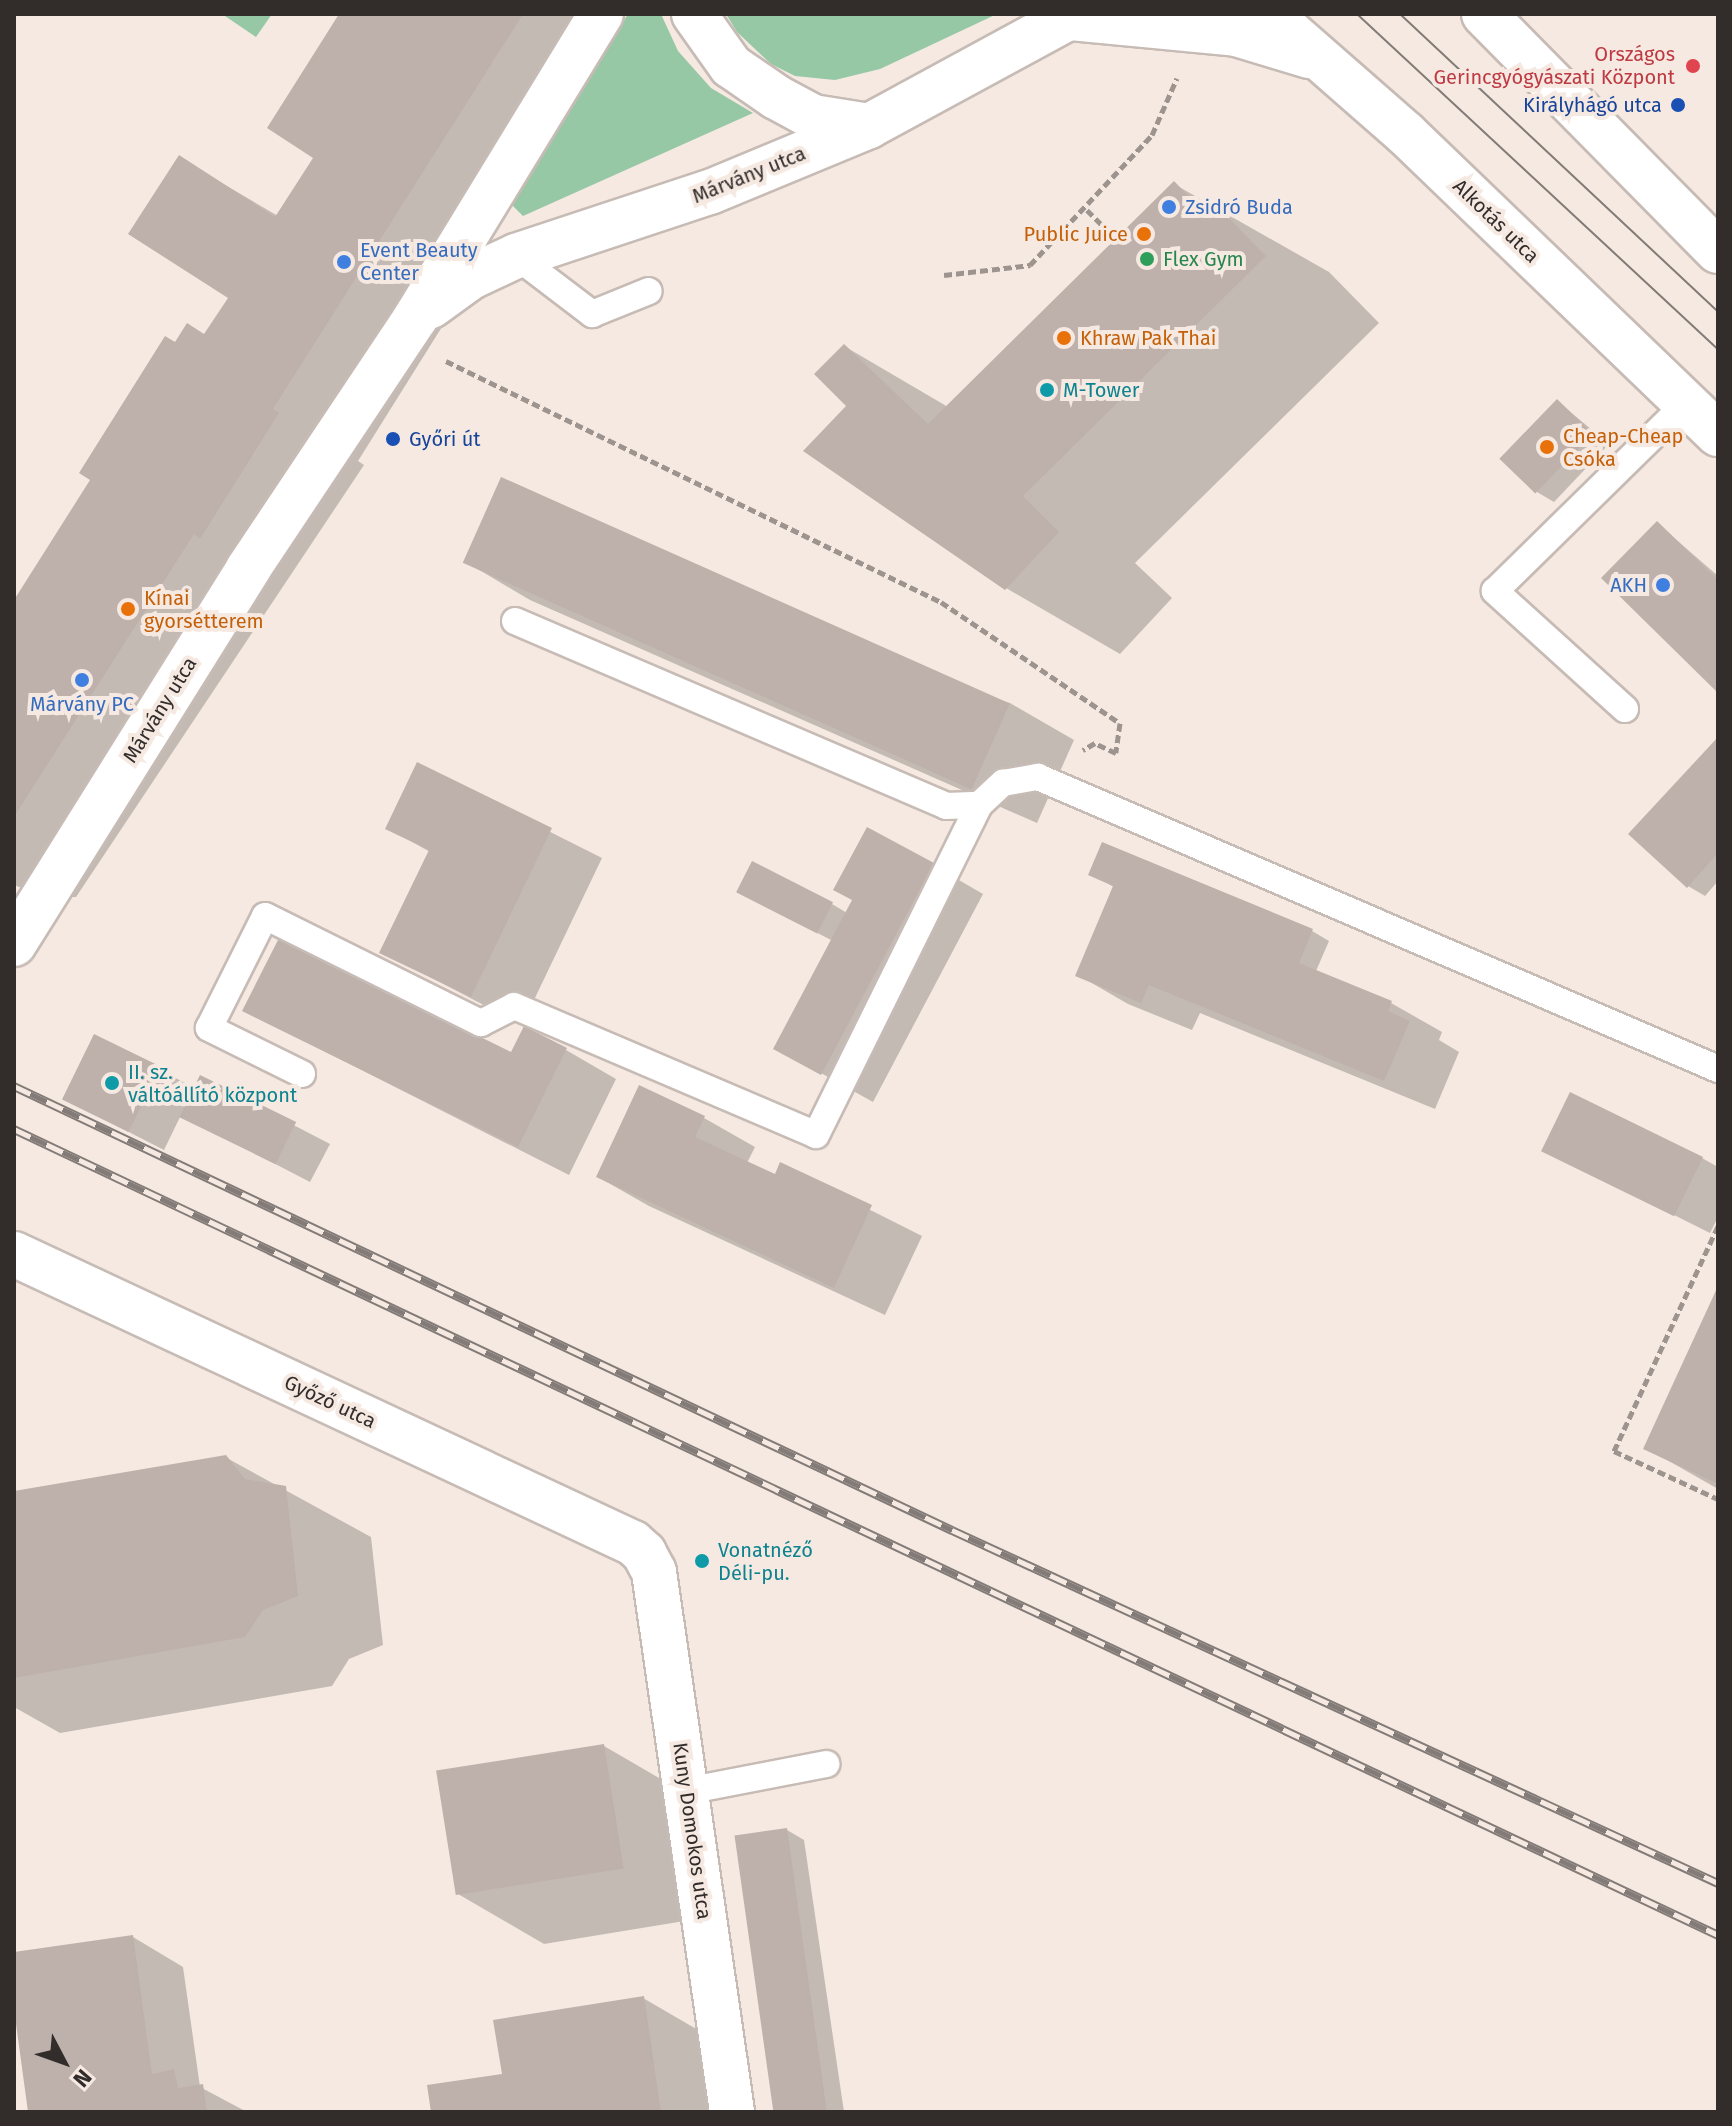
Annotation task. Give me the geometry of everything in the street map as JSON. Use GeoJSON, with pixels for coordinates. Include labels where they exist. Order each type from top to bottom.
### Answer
{"type":"FeatureCollection","features":[{"type":"Feature","properties":{"kind":"street","name":"Márvány utca"},"geometry":{"type":"LineString","coordinates":[[14,944],[248,569],[416,317],[601,14]]}},
{"type":"Feature","properties":{"kind":"street"},"geometry":{"type":"LineString","coordinates":[[694,14],[731,66],[776,97],[813,117],[869,126]]}},
{"type":"Feature","properties":{"kind":"street","name":"Alkotás utca"},"geometry":{"type":"LineString","coordinates":[[1269,14],[1328,61],[1718,434]]}},
{"type":"Feature","properties":{"kind":"street"},"geometry":{"type":"LineString","coordinates":[[1484,14],[1718,251]]}},
{"type":"Feature","properties":{"kind":"street","name":"Márvány utca"},"geometry":{"type":"LineString","coordinates":[[416,317],[471,277],[516,256],[710,192],[869,126],[1073,16]]}},
{"type":"Feature","properties":{"kind":"street"},"geometry":{"type":"LineString","coordinates":[[1073,16],[1236,34],[1328,61]]}},
{"type":"Feature","properties":{"kind":"street","name":"Győző utca"},"geometry":{"type":"LineString","coordinates":[[14,1254],[633,1543],[644,1553]]}},
{"type":"Feature","properties":{"kind":"street","name":"Kuny Domokos utca"},"geometry":{"type":"LineString","coordinates":[[644,1553],[654,1572],[732,2112]]}},
{"type":"Feature","properties":{"kind":"lane"},"geometry":{"type":"LineString","coordinates":[[516,256],[592,314],[649,291]]}},
{"type":"Feature","properties":{"kind":"lane"},"geometry":{"type":"LineString","coordinates":[[1625,709],[1495,591],[1686,403]]}},
{"type":"Feature","properties":{"kind":"lane"},"geometry":{"type":"LineString","coordinates":[[515,621],[946,806],[979,805]]}},
{"type":"Feature","properties":{"kind":"lane"},"geometry":{"type":"LineString","coordinates":[[302,1074],[209,1028],[265,916],[481,1023],[514,1006],[816,1135],[979,805],[1003,783],[1038,777],[1718,1069]]}},
{"type":"Feature","properties":{"kind":"lane"},"geometry":{"type":"LineString","coordinates":[[686,1791],[826,1764]]}},
{"type":"Feature","properties":{"kind":"path"},"geometry":{"type":"LineString","coordinates":[[944,275],[1030,265],[1087,210],[1152,135],[1183,66]]}},
{"type":"Feature","properties":{"kind":"path"},"geometry":{"type":"LineString","coordinates":[[1087,210],[1115,238]]}},
{"type":"Feature","properties":{"kind":"path"},"geometry":{"type":"LineString","coordinates":[[416,317],[447,362],[941,602],[1120,723],[1116,753],[1095,743]]}},
{"type":"Feature","properties":{"kind":"path"},"geometry":{"type":"LineString","coordinates":[[1718,1226],[1614,1451],[1718,1499]]}},
{"type":"Feature","properties":{"kind":"green space"},"geometry":{"type":"Polygon","coordinates":[[[222,14],[272,14],[256,37],[222,14]]]}},
{"type":"Feature","properties":{"kind":"green space"},"geometry":{"type":"Polygon","coordinates":[[[628,14],[661,14],[678,51],[711,88],[753,113],[523,216],[509,202],[628,14]]]}},
{"type":"Feature","properties":{"kind":"green space"},"geometry":{"type":"Polygon","coordinates":[[[726,14],[997,14],[880,69],[835,80],[795,76],[771,64],[737,32],[726,14]]]}},
{"type":"Feature","properties":{"kind":"building"},"geometry":{"type":"Polygon","coordinates":[[[339,14],[523,14],[273,409],[279,413],[200,539],[194,534],[14,817],[14,600],[90,480],[79,473],[165,336],[175,342],[187,323],[204,334],[228,298],[128,234],[179,155],[275,217],[313,158],[267,128],[339,14]]]}},
{"type":"Feature","properties":{"kind":"building","name":"M-Tower"},"geometry":{"type":"Polygon","coordinates":[[[1174,181],[1205,213],[1215,204],[1266,256],[1023,496],[1059,532],[1005,590],[803,451],[846,406],[814,374],[844,344],[928,424],[1174,181]]]}},
{"type":"Feature","properties":{"kind":"building","name":"Cheap-Cheap Csóka"},"geometry":{"type":"Polygon","coordinates":[[[1557,399],[1593,434],[1535,493],[1499,459],[1557,399]]]}},
{"type":"Feature","properties":{"kind":"building"},"geometry":{"type":"Polygon","coordinates":[[[501,477],[1010,704],[972,789],[463,563],[501,477]]]}},
{"type":"Feature","properties":{"kind":"building"},"geometry":{"type":"Polygon","coordinates":[[[1657,521],[1718,580],[1718,693],[1601,578],[1657,521]]]}},
{"type":"Feature","properties":{"kind":"building"},"geometry":{"type":"Polygon","coordinates":[[[1718,737],[1718,853],[1687,888],[1628,834],[1718,737]]]}},
{"type":"Feature","properties":{"kind":"building"},"geometry":{"type":"Polygon","coordinates":[[[417,762],[552,828],[471,997],[379,953],[429,850],[385,829],[417,762]]]}},
{"type":"Feature","properties":{"kind":"building"},"geometry":{"type":"Polygon","coordinates":[[[867,827],[934,863],[821,1075],[773,1049],[852,900],[833,890],[867,827]]]}},
{"type":"Feature","properties":{"kind":"building"},"geometry":{"type":"Polygon","coordinates":[[[1102,842],[1313,929],[1299,963],[1392,1001],[1388,1011],[1410,1021],[1384,1081],[1149,985],[1141,1003],[1075,976],[1113,886],[1088,875],[1102,842]]]}},
{"type":"Feature","properties":{"kind":"building"},"geometry":{"type":"Polygon","coordinates":[[[752,861],[833,902],[817,933],[736,892],[752,861]]]}},
{"type":"Feature","properties":{"kind":"building"},"geometry":{"type":"Polygon","coordinates":[[[279,938],[511,1052],[524,1026],[567,1048],[518,1147],[242,1011],[279,938]]]}},
{"type":"Feature","properties":{"kind":"building","name":"II. sz. váltóállító központ"},"geometry":{"type":"Polygon","coordinates":[[[94,1034],[161,1066],[129,1132],[62,1100],[94,1034]]]}},
{"type":"Feature","properties":{"kind":"building"},"geometry":{"type":"Polygon","coordinates":[[[200,1075],[296,1122],[276,1164],[179,1117],[200,1075]]]}},
{"type":"Feature","properties":{"kind":"building"},"geometry":{"type":"Polygon","coordinates":[[[639,1085],[705,1116],[695,1137],[775,1174],[780,1162],[872,1205],[834,1288],[596,1177],[639,1085]]]}},
{"type":"Feature","properties":{"kind":"building"},"geometry":{"type":"Polygon","coordinates":[[[1570,1092],[1703,1157],[1674,1216],[1541,1151],[1570,1092]]]}},
{"type":"Feature","properties":{"kind":"building"},"geometry":{"type":"Polygon","coordinates":[[[1718,1286],[1718,1484],[1643,1449],[1718,1286]]]}},
{"type":"Feature","properties":{"kind":"building"},"geometry":{"type":"Polygon","coordinates":[[[226,1455],[245,1479],[286,1486],[298,1596],[263,1610],[245,1637],[14,1678],[14,1491],[226,1455]]]}},
{"type":"Feature","properties":{"kind":"building"},"geometry":{"type":"Polygon","coordinates":[[[604,1744],[624,1868],[456,1895],[436,1771],[604,1744]]]}},
{"type":"Feature","properties":{"kind":"building"},"geometry":{"type":"Polygon","coordinates":[[[787,1828],[827,2112],[773,2112],[735,1835],[787,1828]]]}},
{"type":"Feature","properties":{"kind":"building"},"geometry":{"type":"Polygon","coordinates":[[[133,1935],[152,2074],[174,2069],[178,2088],[203,2084],[207,2112],[28,2112],[14,2009],[14,1952],[133,1935]]]}},
{"type":"Feature","properties":{"kind":"building"},"geometry":{"type":"Polygon","coordinates":[[[644,1996],[661,2112],[431,2112],[427,2085],[502,2074],[493,2020],[644,1996]]]}},
{"type":"Feature","properties":{"kind":"tram line"},"geometry":{"type":"LineString","coordinates":[[1357,14],[1718,350]]}},
{"type":"Feature","properties":{"kind":"tram line"},"geometry":{"type":"LineString","coordinates":[[1400,14],[1718,312]]}},
{"type":"Feature","properties":{"kind":"railway"},"geometry":{"type":"LineString","coordinates":[[14,1086],[952,1530],[1718,1883]]}},
{"type":"Feature","properties":{"kind":"railway"},"geometry":{"type":"LineString","coordinates":[[14,1129],[1718,1935]]}},
{"type":"Feature","properties":{"kind":"place","name":"Országos Gerincgyógyászati Központ"},"geometry":{"type":"Point","coordinates":[1693,66]}},
{"type":"Feature","properties":{"kind":"place","name":"Királyhágó utca"},"geometry":{"type":"Point","coordinates":[1678,105]}},
{"type":"Feature","properties":{"kind":"place","name":"Zsidró Buda"},"geometry":{"type":"Point","coordinates":[1169,207]}},
{"type":"Feature","properties":{"kind":"place","name":"Public Juice"},"geometry":{"type":"Point","coordinates":[1144,234]}},
{"type":"Feature","properties":{"kind":"place","name":"Flex Gym"},"geometry":{"type":"Point","coordinates":[1147,259]}},
{"type":"Feature","properties":{"kind":"place","name":"Event Beauty Center"},"geometry":{"type":"Point","coordinates":[344,262]}},
{"type":"Feature","properties":{"kind":"place","name":"Khraw Pak Thai"},"geometry":{"type":"Point","coordinates":[1064,338]}},
{"type":"Feature","properties":{"kind":"place","name":"M-Tower"},"geometry":{"type":"Point","coordinates":[1047,390]}},
{"type":"Feature","properties":{"kind":"place","name":"Győri út"},"geometry":{"type":"Point","coordinates":[393,439]}},
{"type":"Feature","properties":{"kind":"place","name":"Cheap-Cheap Csóka"},"geometry":{"type":"Point","coordinates":[1547,447]}},
{"type":"Feature","properties":{"kind":"place","name":"AKH"},"geometry":{"type":"Point","coordinates":[1663,585]}},
{"type":"Feature","properties":{"kind":"place","name":"Kínai gyorsétterem"},"geometry":{"type":"Point","coordinates":[128,609]}},
{"type":"Feature","properties":{"kind":"place","name":"Márvány PC"},"geometry":{"type":"Point","coordinates":[82,680]}},
{"type":"Feature","properties":{"kind":"place","name":"II. sz. váltóállító központ"},"geometry":{"type":"Point","coordinates":[112,1083]}},
{"type":"Feature","properties":{"kind":"place","name":"Vonatnéző Déli-pu."},"geometry":{"type":"Point","coordinates":[702,1561]}}]}
